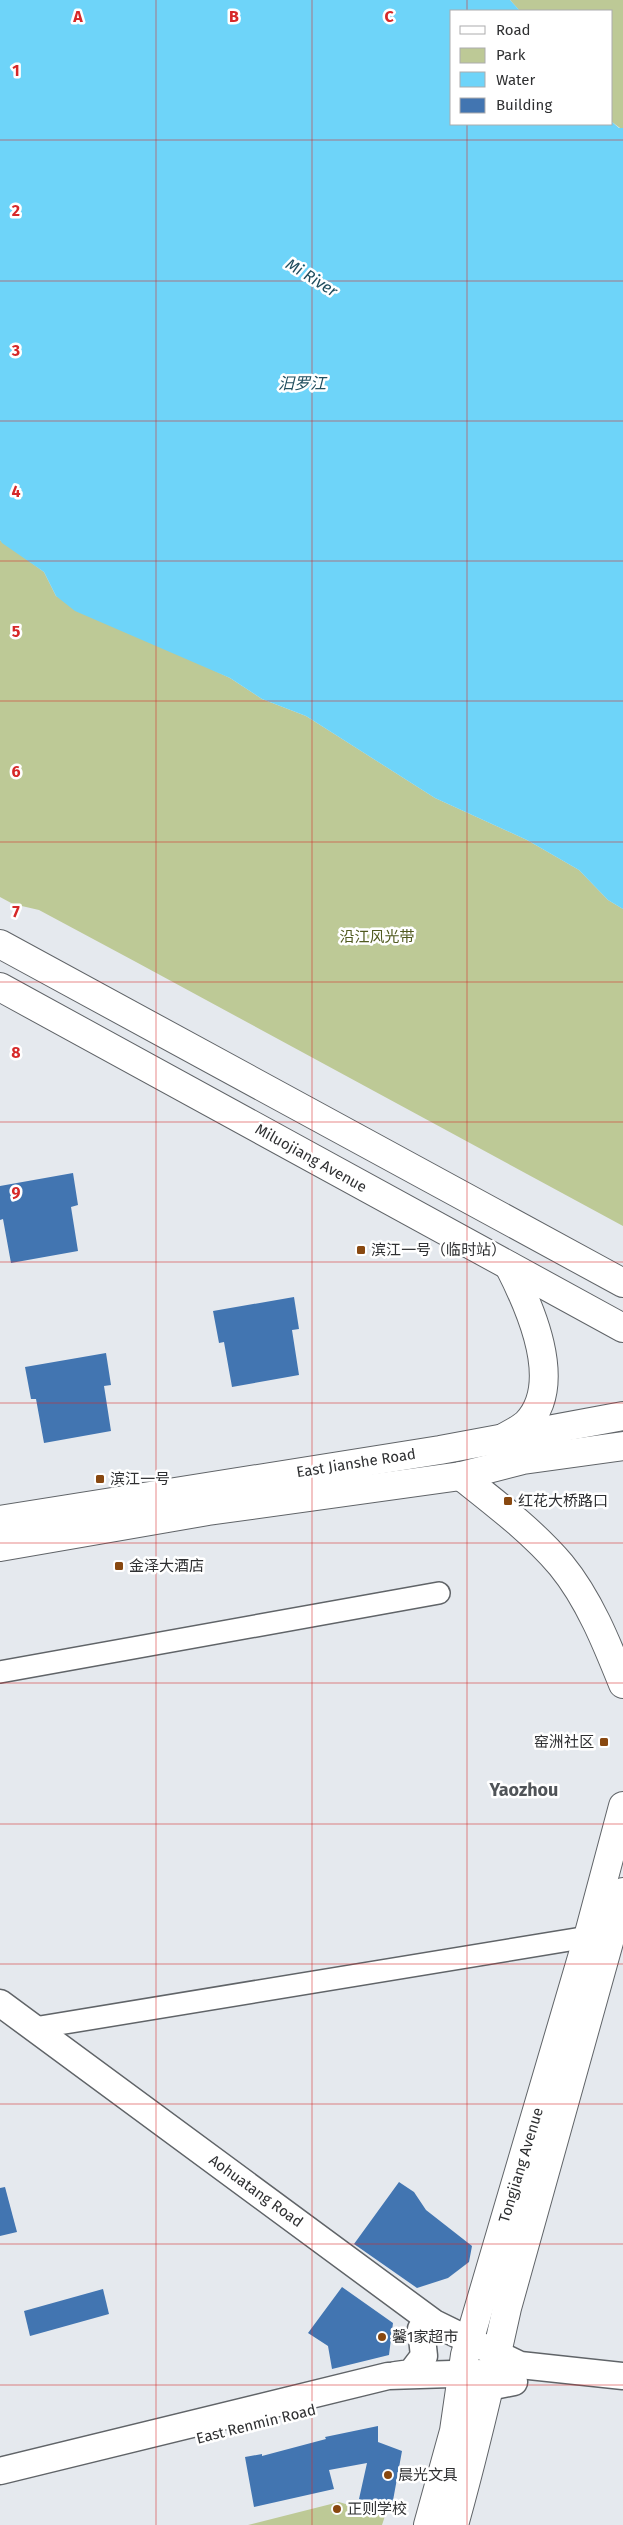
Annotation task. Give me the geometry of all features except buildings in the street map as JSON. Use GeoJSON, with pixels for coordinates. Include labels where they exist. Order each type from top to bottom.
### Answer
{"type":"FeatureCollection","features":[{"type":"Feature","properties":{"kind":"main road"},"geometry":{"type":"LineString","coordinates":[[0,944],[623,1283]]}},
{"type":"Feature","properties":{"kind":"main road","name":"Miluojiang Avenue"},"geometry":{"type":"LineString","coordinates":[[0,987],[623,1328]]}},
{"type":"Feature","properties":{"kind":"main road"},"geometry":{"type":"LineString","coordinates":[[504,1438],[527,1423],[539,1403],[543,1384],[542,1359],[528,1302],[509,1266]]}},
{"type":"Feature","properties":{"kind":"main road","name":"East Jianshe Road"},"geometry":{"type":"LineString","coordinates":[[0,1520],[504,1438],[623,1416]]}},
{"type":"Feature","properties":{"kind":"main road","name":"East Jianshe Road"},"geometry":{"type":"LineString","coordinates":[[0,1547],[208,1511],[461,1476],[523,1460],[623,1446]]}},
{"type":"Feature","properties":{"kind":"main road"},"geometry":{"type":"LineString","coordinates":[[461,1476],[528,1532],[561,1566],[600,1631],[623,1684]]}},
{"type":"Feature","properties":{"kind":"main road","name":"Tongjiang Avenue"},"geometry":{"type":"LineString","coordinates":[[454,2525],[480,2429],[502,2372],[599,1940],[623,1806]]}},
{"type":"Feature","properties":{"kind":"main road","name":"Tongjiang Avenue"},"geometry":{"type":"LineString","coordinates":[[428,2525],[454,2431],[464,2365],[599,1940],[623,1892]]}},
{"type":"Feature","properties":{"kind":"street"},"geometry":{"type":"LineString","coordinates":[[0,1672],[439,1593]]}},
{"type":"Feature","properties":{"kind":"street"},"geometry":{"type":"LineString","coordinates":[[34,2028],[599,1940]]}},
{"type":"Feature","properties":{"kind":"street","name":"Aohuatang Road"},"geometry":{"type":"LineString","coordinates":[[0,2003],[434,2323],[464,2365]]}},
{"type":"Feature","properties":{"kind":"street"},"geometry":{"type":"LineString","coordinates":[[0,2025],[421,2329],[464,2365],[623,2392]]}},
{"type":"Feature","properties":{"kind":"street"},"geometry":{"type":"LineString","coordinates":[[388,2376],[411,2373],[424,2356],[421,2329]]}},
{"type":"Feature","properties":{"kind":"street","name":"East Renmin Road"},"geometry":{"type":"LineString","coordinates":[[0,2488],[391,2390],[464,2365]]}},
{"type":"Feature","properties":{"kind":"street","name":"East Renmin Road"},"geometry":{"type":"LineString","coordinates":[[0,2471],[388,2376],[464,2365],[502,2372]]}},
{"type":"Feature","properties":{"kind":"street"},"geometry":{"type":"LineString","coordinates":[[502,2372],[623,2376]]}},
{"type":"Feature","properties":{"kind":"green space"},"geometry":{"type":"Polygon","coordinates":[[[510,0],[623,0],[623,128],[613,123],[613,10],[519,10],[510,0]]]}},
{"type":"Feature","properties":{"kind":"green space","name":"沿江风光带"},"geometry":{"type":"Polygon","coordinates":[[[0,540],[44,572],[56,596],[230,678],[262,699],[306,716],[435,798],[527,840],[579,870],[608,900],[623,909],[623,1226],[39,910],[13,904],[0,897],[0,540]]]}},
{"type":"Feature","properties":{"kind":"green space","name":"正则学校"},"geometry":{"type":"Polygon","coordinates":[[[339,2502],[385,2516],[382,2525],[248,2525],[339,2502]]]}},
{"type":"Feature","properties":{"kind":"water","name":"汨罗江"},"geometry":{"type":"Polygon","coordinates":[[[0,0],[510,0],[519,10],[450,10],[450,125],[613,125],[613,123],[619,128],[623,128],[623,909],[608,900],[579,870],[527,840],[435,798],[306,716],[262,699],[230,678],[75,611],[56,596],[44,572],[0,540],[0,0]]]}},
{"type":"Feature","properties":{"kind":"place","name":"滨江一号（临时站）"},"geometry":{"type":"Point","coordinates":[361,1250]}},
{"type":"Feature","properties":{"kind":"place","name":"滨江一号"},"geometry":{"type":"Point","coordinates":[100,1479]}},
{"type":"Feature","properties":{"kind":"place","name":"红花大桥路口"},"geometry":{"type":"Point","coordinates":[508,1501]}},
{"type":"Feature","properties":{"kind":"place","name":"金泽大酒店"},"geometry":{"type":"Point","coordinates":[119,1566]}},
{"type":"Feature","properties":{"kind":"place","name":"窑洲社区"},"geometry":{"type":"Point","coordinates":[604,1742]}},
{"type":"Feature","properties":{"kind":"place","name":"馨1家超市"},"geometry":{"type":"Point","coordinates":[382,2337]}},
{"type":"Feature","properties":{"kind":"place","name":"晨光文具"},"geometry":{"type":"Point","coordinates":[388,2475]}},
{"type":"Feature","properties":{"kind":"place","name":"正则学校"},"geometry":{"type":"Point","coordinates":[337,2509]}},
{"type":"Feature","properties":{"kind":"district","name":"Yaozhou"},"geometry":{"type":"Point","coordinates":[524,1790]}},
{"type":"Feature","properties":{"kind":"water label","name":"Mi River"},"geometry":{"type":"Point","coordinates":[312,277]}}]}
